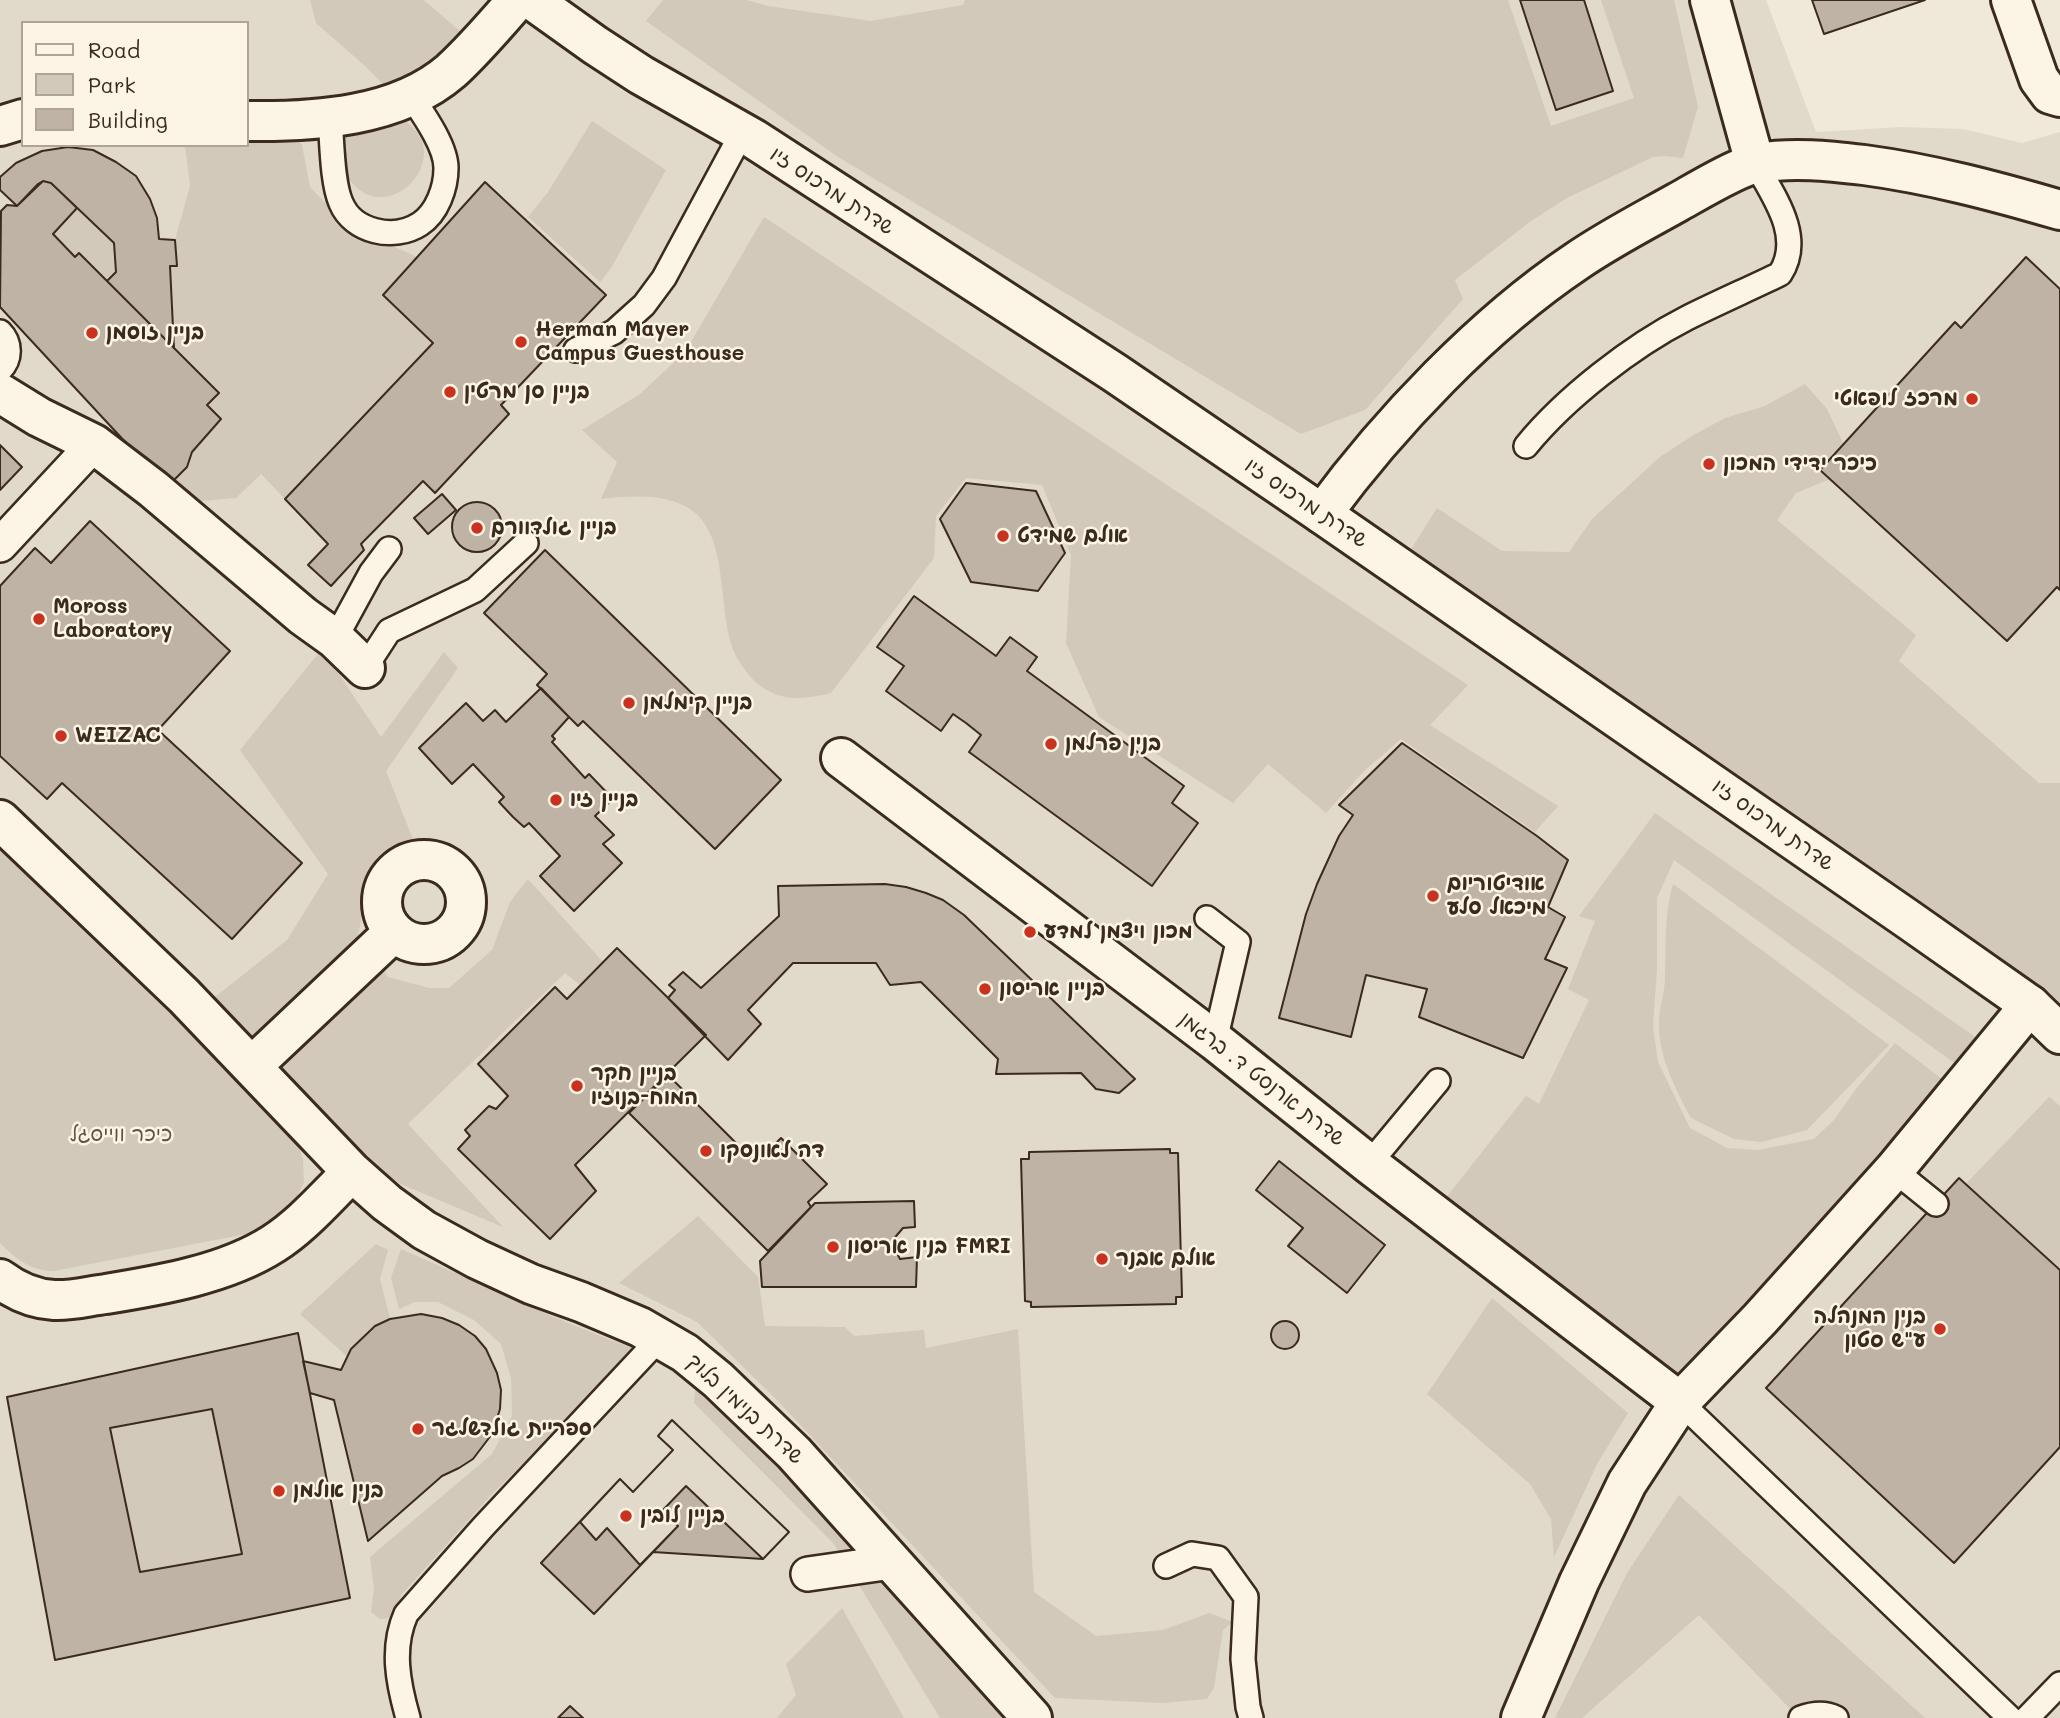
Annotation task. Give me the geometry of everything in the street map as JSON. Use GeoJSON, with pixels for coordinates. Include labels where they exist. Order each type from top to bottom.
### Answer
{"type":"FeatureCollection","features":[{"type":"Feature","properties":{"kind":"street"},"geometry":{"type":"LineString","coordinates":[[248,121],[330,118],[354,114],[411,96],[450,71],[517,0]]}},
{"type":"Feature","properties":{"kind":"street","name":"שדרת מרכוס זיו"},"geometry":{"type":"LineString","coordinates":[[532,0],[595,46],[742,133],[1115,373],[1647,737],[2030,1006],[2060,1034]]}},
{"type":"Feature","properties":{"kind":"street"},"geometry":{"type":"LineString","coordinates":[[1710,0],[1755,163]]}},
{"type":"Feature","properties":{"kind":"street"},"geometry":{"type":"LineString","coordinates":[[2011,0],[2039,79],[2055,95]]}},
{"type":"Feature","properties":{"kind":"street"},"geometry":{"type":"LineString","coordinates":[[0,126],[21,120]]}},
{"type":"Feature","properties":{"kind":"street"},"geometry":{"type":"LineString","coordinates":[[1322,514],[1356,467],[1396,424],[1447,371],[1527,298],[1577,260],[1633,226],[1755,163],[1829,160],[1889,169],[1966,185],[2060,210]]}},
{"type":"Feature","properties":{"kind":"street"},"geometry":{"type":"LineString","coordinates":[[0,393],[39,417],[94,444],[153,489],[303,616],[335,639],[365,668]]}},
{"type":"Feature","properties":{"kind":"street"},"geometry":{"type":"LineString","coordinates":[[0,545],[94,444]]}},
{"type":"Feature","properties":{"kind":"street","name":"שדרת ארנסט ד. ברגמן"},"geometry":{"type":"LineString","coordinates":[[841,758],[1215,1041],[1369,1164],[1680,1402]]}},
{"type":"Feature","properties":{"kind":"street","name":"שדרת בנימין בלוך"},"geometry":{"type":"LineString","coordinates":[[0,820],[184,996],[352,1172],[387,1203],[424,1230],[477,1259],[531,1284],[640,1326],[685,1353],[718,1380],[794,1453],[1032,1718]]}},
{"type":"Feature","properties":{"kind":"street"},"geometry":{"type":"LineString","coordinates":[[253,1066],[394,932]]}},
{"type":"Feature","properties":{"kind":"street"},"geometry":{"type":"LineString","coordinates":[[1521,1718],[1570,1604],[1627,1483],[1680,1402],[1760,1319],[1894,1170],[2030,1006]]}},
{"type":"Feature","properties":{"kind":"street"},"geometry":{"type":"LineString","coordinates":[[0,1279],[15,1291],[63,1300],[138,1289],[232,1265],[275,1243],[352,1172]]}},
{"type":"Feature","properties":{"kind":"street"},"geometry":{"type":"LineString","coordinates":[[808,1574],[892,1562]]}},
{"type":"Feature","properties":{"kind":"lane"},"geometry":{"type":"LineString","coordinates":[[330,118],[334,166],[341,203],[351,218],[366,228],[390,233],[405,231],[419,225],[438,204],[446,166],[432,131],[411,96]]}},
{"type":"Feature","properties":{"kind":"lane"},"geometry":{"type":"LineString","coordinates":[[576,350],[614,332],[644,305],[664,278],[742,133]]}},
{"type":"Feature","properties":{"kind":"lane"},"geometry":{"type":"LineString","coordinates":[[1525,446],[1570,401],[1640,347],[1684,320],[1780,274],[1787,262],[1789,238],[1782,212],[1755,163]]}},
{"type":"Feature","properties":{"kind":"lane"},"geometry":{"type":"LineString","coordinates":[[0,332],[6,338],[9,352],[6,364],[0,370]]}},
{"type":"Feature","properties":{"kind":"lane"},"geometry":{"type":"LineString","coordinates":[[365,668],[389,631],[475,590],[526,543]]}},
{"type":"Feature","properties":{"kind":"lane"},"geometry":{"type":"LineString","coordinates":[[335,639],[371,573],[389,549]]}},
{"type":"Feature","properties":{"kind":"lane"},"geometry":{"type":"LineString","coordinates":[[1207,918],[1238,942],[1215,1041]]}},
{"type":"Feature","properties":{"kind":"lane"},"geometry":{"type":"LineString","coordinates":[[1369,1164],[1438,1081]]}},
{"type":"Feature","properties":{"kind":"lane"},"geometry":{"type":"LineString","coordinates":[[1894,1170],[1936,1203]]}},
{"type":"Feature","properties":{"kind":"lane"},"geometry":{"type":"LineString","coordinates":[[408,1718],[400,1688],[396,1652],[400,1628],[406,1614],[483,1527],[660,1338]]}},
{"type":"Feature","properties":{"kind":"lane"},"geometry":{"type":"LineString","coordinates":[[1680,1402],[2010,1718]]}},
{"type":"Feature","properties":{"kind":"lane"},"geometry":{"type":"LineString","coordinates":[[1166,1566],[1192,1554],[1218,1558],[1246,1597],[1243,1659],[1251,1718]]}},
{"type":"Feature","properties":{"kind":"lane"},"geometry":{"type":"LineString","coordinates":[[2027,1718],[2060,1684]]}},
{"type":"Feature","properties":{"kind":"lane"},"geometry":{"type":"LineString","coordinates":[[1801,1718],[1820,1714],[1836,1718]]}},
{"type":"Feature","properties":{"kind":"shaded area","name":"מכון ויצמן למדע"},"geometry":{"type":"Polygon","coordinates":[[[0,0],[1766,0],[1816,132],[1901,127],[1963,129],[2022,143],[2060,132],[2060,1718],[0,1718],[0,0]]]}},
{"type":"Feature","properties":{"kind":"green space"},"geometry":{"type":"Polygon","coordinates":[[[310,0],[424,0],[476,45],[400,101],[316,23],[310,0]]]}},
{"type":"Feature","properties":{"kind":"green space"},"geometry":{"type":"Polygon","coordinates":[[[663,0],[747,0],[768,6],[871,21],[963,5],[965,0],[1508,0],[1551,126],[1634,98],[1601,0],[1674,0],[1698,107],[1683,158],[1653,157],[1567,198],[1531,221],[1455,280],[1463,299],[1365,410],[1301,434],[838,157],[646,21],[663,0]]]}},
{"type":"Feature","properties":{"kind":"green space"},"geometry":{"type":"Polygon","coordinates":[[[392,114],[414,129],[423,146],[422,164],[413,181],[399,192],[381,197],[363,192],[347,176],[341,157],[352,125],[392,114]]]}},
{"type":"Feature","properties":{"kind":"green space"},"geometry":{"type":"Polygon","coordinates":[[[592,121],[666,170],[611,268],[600,282],[528,217],[548,192],[592,121]]]}},
{"type":"Feature","properties":{"kind":"green space"},"geometry":{"type":"Polygon","coordinates":[[[291,131],[302,145],[310,187],[347,226],[417,257],[384,295],[433,343],[285,499],[261,474],[236,498],[192,502],[167,487],[187,467],[192,452],[221,419],[207,405],[219,393],[174,348],[170,266],[177,266],[175,240],[190,186],[185,147],[248,147],[248,133],[291,131]]]}},
{"type":"Feature","properties":{"kind":"green space"},"geometry":{"type":"Polygon","coordinates":[[[77,208],[114,243],[116,272],[107,281],[79,253],[75,257],[53,234],[77,208]]]}},
{"type":"Feature","properties":{"kind":"green space"},"geometry":{"type":"Polygon","coordinates":[[[764,217],[1468,685],[1430,725],[1558,806],[1535,832],[1401,739],[1364,771],[1326,813],[1268,764],[1233,803],[1099,717],[1066,643],[1071,555],[1042,485],[966,478],[936,516],[934,558],[831,693],[787,697],[777,695],[758,684],[743,667],[732,647],[717,555],[705,524],[684,506],[661,498],[601,499],[617,462],[582,430],[640,394],[685,352],[764,217]]]}},
{"type":"Feature","properties":{"kind":"green space"},"geometry":{"type":"Polygon","coordinates":[[[1805,384],[1827,409],[1843,443],[1840,475],[1796,493],[1777,520],[1916,635],[1899,661],[2039,783],[2060,783],[2060,1017],[1941,919],[1770,806],[1395,575],[1437,508],[1502,551],[1569,552],[1592,519],[1660,457],[1725,418],[1765,406],[1805,384]]]}},
{"type":"Feature","properties":{"kind":"green space"},"geometry":{"type":"Polygon","coordinates":[[[322,649],[381,737],[444,652],[458,668],[386,771],[414,842],[389,855],[366,893],[358,936],[388,977],[429,988],[449,988],[492,950],[510,902],[528,879],[603,962],[580,985],[565,973],[408,1124],[503,1227],[403,1185],[365,1162],[215,997],[287,940],[328,874],[240,750],[322,649]]]}},
{"type":"Feature","properties":{"kind":"green space"},"geometry":{"type":"Polygon","coordinates":[[[1655,813],[2011,1062],[1989,1088],[1674,860],[1657,898],[1657,969],[1653,1027],[1658,1062],[1690,1128],[1727,1148],[1758,1150],[1814,1139],[1833,1121],[1895,1043],[1973,1103],[1704,1405],[1434,1213],[1526,1096],[1539,1104],[1589,1000],[1568,989],[1595,921],[1579,916],[1655,813]]]}},
{"type":"Feature","properties":{"kind":"green space","name":"כיכר ווייסגל"},"geometry":{"type":"Polygon","coordinates":[[[0,847],[54,903],[295,1133],[303,1160],[304,1182],[287,1217],[262,1231],[54,1271],[38,1269],[24,1263],[0,1243],[0,847]]]}},
{"type":"Feature","properties":{"kind":"green space"},"geometry":{"type":"Polygon","coordinates":[[[1673,884],[1889,1045],[1807,1130],[1762,1142],[1734,1139],[1691,1118],[1668,1070],[1659,1033],[1665,982],[1667,919],[1673,884]]]}},
{"type":"Feature","properties":{"kind":"green space"},"geometry":{"type":"Polygon","coordinates":[[[2049,1097],[2060,1106],[2060,1272],[1960,1190],[2049,1097]]]}},
{"type":"Feature","properties":{"kind":"green space"},"geometry":{"type":"Polygon","coordinates":[[[698,1216],[758,1277],[765,1326],[845,1327],[854,1336],[924,1330],[926,1348],[1018,1329],[1034,1592],[1096,1636],[1163,1630],[1209,1613],[1233,1622],[1223,1630],[1214,1688],[1207,1699],[1162,1703],[1055,1698],[776,1399],[697,1322],[619,1283],[698,1216]]]}},
{"type":"Feature","properties":{"kind":"green space"},"geometry":{"type":"Polygon","coordinates":[[[376,1244],[388,1250],[380,1279],[396,1342],[361,1369],[300,1314],[376,1244]]]}},
{"type":"Feature","properties":{"kind":"green space"},"geometry":{"type":"Polygon","coordinates":[[[401,1249],[548,1314],[638,1350],[493,1493],[402,1594],[390,1618],[380,1619],[371,1612],[374,1589],[370,1557],[492,1454],[512,1416],[511,1378],[501,1344],[474,1320],[438,1302],[415,1302],[399,1309],[391,1278],[401,1249]]]}},
{"type":"Feature","properties":{"kind":"green space"},"geometry":{"type":"Polygon","coordinates":[[[1492,1298],[1628,1413],[1597,1464],[1554,1557],[1551,1519],[1530,1484],[1427,1394],[1492,1298]]]}},
{"type":"Feature","properties":{"kind":"green space"},"geometry":{"type":"Polygon","coordinates":[[[697,1366],[1013,1718],[940,1718],[834,1544],[694,1403],[697,1366]]]}},
{"type":"Feature","properties":{"kind":"green space"},"geometry":{"type":"Polygon","coordinates":[[[212,1409],[242,1554],[140,1572],[110,1428],[212,1409]]]}},
{"type":"Feature","properties":{"kind":"green space"},"geometry":{"type":"Polygon","coordinates":[[[1679,1495],[1925,1718],[1799,1718],[1699,1615],[1582,1718],[1555,1718],[1627,1573],[1679,1495]]]}},
{"type":"Feature","properties":{"kind":"green space"},"geometry":{"type":"Polygon","coordinates":[[[842,1608],[904,1718],[777,1718],[796,1695],[786,1664],[842,1608]]]}},
{"type":"Feature","properties":{"kind":"building"},"geometry":{"type":"Polygon","coordinates":[[[1520,0],[1584,0],[1613,91],[1556,110],[1520,0]]]}},
{"type":"Feature","properties":{"kind":"building"},"geometry":{"type":"Polygon","coordinates":[[[1812,0],[1925,0],[1824,34],[1812,0]]]}},
{"type":"Feature","properties":{"kind":"building"},"geometry":{"type":"Polygon","coordinates":[[[68,147],[93,150],[136,176],[150,199],[157,218],[159,239],[175,240],[177,266],[170,266],[174,348],[107,281],[116,272],[114,243],[51,183],[43,181],[38,184],[17,206],[0,190],[0,177],[16,163],[42,151],[68,147]]]}},
{"type":"Feature","properties":{"kind":"building","name":"בניין זוסמן"},"geometry":{"type":"Polygon","coordinates":[[[43,181],[51,183],[77,208],[53,234],[75,257],[79,253],[219,393],[207,405],[221,419],[192,452],[187,467],[167,487],[0,307],[1,211],[7,205],[17,206],[43,181]]]}},
{"type":"Feature","properties":{"kind":"building","name":"בניין סן מרטין"},"geometry":{"type":"Polygon","coordinates":[[[485,182],[606,295],[501,405],[509,414],[435,493],[423,481],[361,544],[364,550],[331,586],[308,565],[328,544],[285,499],[433,343],[383,295],[485,182]]]}},
{"type":"Feature","properties":{"kind":"building","name":"מרכז לופאטי"},"geometry":{"type":"Polygon","coordinates":[[[2026,257],[2060,289],[2060,590],[2057,587],[2007,641],[1820,470],[1955,322],[1961,328],[2026,257]]]}},
{"type":"Feature","properties":{"kind":"building"},"geometry":{"type":"Polygon","coordinates":[[[0,445],[22,467],[0,490],[0,445]]]}},
{"type":"Feature","properties":{"kind":"building","name":"אולם שמידט"},"geometry":{"type":"Polygon","coordinates":[[[966,483],[1036,491],[1065,553],[1038,591],[971,582],[940,519],[966,483]]]}},
{"type":"Feature","properties":{"kind":"building"},"geometry":{"type":"Polygon","coordinates":[[[442,494],[456,510],[428,534],[414,518],[442,494]]]}},
{"type":"Feature","properties":{"kind":"building","name":"בניין גולדוורם"},"geometry":{"type":"Polygon","coordinates":[[[477,502],[495,509],[502,527],[495,545],[477,552],[459,545],[452,527],[459,509],[477,502]]]}},
{"type":"Feature","properties":{"kind":"building"},"geometry":{"type":"Polygon","coordinates":[[[90,521],[230,651],[158,730],[302,863],[232,939],[62,783],[47,799],[0,756],[0,586],[35,548],[51,563],[90,521]]]}},
{"type":"Feature","properties":{"kind":"building","name":"בניין קימלמן"},"geometry":{"type":"Polygon","coordinates":[[[545,550],[781,780],[715,849],[583,721],[578,726],[537,685],[547,674],[484,613],[545,550]]]}},
{"type":"Feature","properties":{"kind":"building","name":"בנין פרלמן"},"geometry":{"type":"Polygon","coordinates":[[[914,596],[996,656],[1010,637],[1037,657],[1027,671],[1184,786],[1172,803],[1198,823],[1152,886],[969,752],[981,735],[966,723],[953,714],[941,731],[886,691],[904,666],[877,647],[914,596]]]}},
{"type":"Feature","properties":{"kind":"building","name":"בניין זיו"},"geometry":{"type":"Polygon","coordinates":[[[541,688],[569,717],[552,736],[555,739],[552,742],[585,778],[589,774],[613,799],[595,816],[614,835],[603,844],[622,863],[574,911],[540,876],[560,856],[529,823],[524,827],[513,817],[499,802],[504,797],[473,764],[452,784],[419,748],[466,703],[483,721],[495,710],[506,722],[541,688]]]}},
{"type":"Feature","properties":{"kind":"building","name":"אודיטוריום מיכאל סלע"},"geometry":{"type":"Polygon","coordinates":[[[1402,743],[1568,860],[1548,907],[1565,917],[1545,959],[1567,968],[1523,1058],[1419,1017],[1427,989],[1366,975],[1351,1037],[1279,1018],[1306,914],[1339,836],[1353,815],[1339,805],[1402,743]]]}},
{"type":"Feature","properties":{"kind":"building","name":"בניין אריסון"},"geometry":{"type":"Polygon","coordinates":[[[885,884],[926,893],[943,900],[964,915],[1135,1079],[1119,1093],[1096,1089],[1081,1073],[996,1074],[998,1059],[921,982],[890,985],[876,963],[793,963],[748,1010],[761,1024],[728,1060],[668,998],[675,990],[669,985],[683,972],[701,988],[779,916],[778,886],[885,884]]]}},
{"type":"Feature","properties":{"kind":"building","name":"בניין חקר המוח-בנוזיו"},"geometry":{"type":"Polygon","coordinates":[[[617,948],[706,1035],[575,1165],[596,1191],[550,1239],[458,1149],[470,1136],[465,1130],[489,1106],[496,1109],[508,1096],[478,1064],[555,987],[567,999],[617,948]]]}},
{"type":"Feature","properties":{"kind":"building","name":"דה לאונסקו"},"geometry":{"type":"Polygon","coordinates":[[[668,1075],[756,1163],[781,1138],[827,1184],[808,1202],[811,1207],[768,1251],[629,1113],[668,1075]]]}},
{"type":"Feature","properties":{"kind":"building","name":"אולם אבנר"},"geometry":{"type":"Polygon","coordinates":[[[1170,1149],[1170,1153],[1178,1153],[1182,1297],[1176,1297],[1176,1304],[1031,1307],[1031,1302],[1025,1301],[1021,1159],[1029,1159],[1029,1152],[1170,1149]]]}},
{"type":"Feature","properties":{"kind":"building"},"geometry":{"type":"Polygon","coordinates":[[[1279,1161],[1385,1245],[1347,1293],[1288,1246],[1303,1228],[1256,1190],[1279,1161]]]}},
{"type":"Feature","properties":{"kind":"building","name":"בנין המנהלה ע\"ש סטון"},"geometry":{"type":"Polygon","coordinates":[[[1959,1178],[2060,1270],[2060,1447],[1954,1563],[1766,1388],[1959,1178]]]}},
{"type":"Feature","properties":{"kind":"building","name":"בנין אריסון FMRI"},"geometry":{"type":"Polygon","coordinates":[[[914,1201],[915,1227],[903,1228],[891,1242],[900,1259],[917,1257],[916,1287],[762,1287],[760,1261],[815,1203],[914,1201]]]}},
{"type":"Feature","properties":{"kind":"building","name":"ספריית גולדשלגר"},"geometry":{"type":"Polygon","coordinates":[[[421,1314],[459,1325],[475,1336],[486,1349],[501,1390],[500,1409],[492,1434],[473,1459],[442,1476],[368,1541],[334,1400],[310,1393],[303,1361],[341,1370],[351,1349],[375,1326],[390,1319],[421,1314]]]}},
{"type":"Feature","properties":{"kind":"building"},"geometry":{"type":"Polygon","coordinates":[[[1285,1321],[1295,1325],[1299,1335],[1295,1345],[1285,1349],[1275,1345],[1271,1335],[1275,1325],[1285,1321]]]}},
{"type":"Feature","properties":{"kind":"building","name":"בנין אולמן"},"geometry":{"type":"Polygon","coordinates":[[[298,1333],[350,1598],[55,1660],[7,1397],[298,1333]],[[212,1409],[110,1428],[140,1572],[242,1554],[212,1409]]]}},
{"type":"Feature","properties":{"kind":"building","name":"בניין לובין"},"geometry":{"type":"Polygon","coordinates":[[[672,1420],[789,1532],[763,1559],[686,1486],[662,1511],[678,1526],[594,1614],[541,1563],[620,1479],[633,1492],[673,1450],[658,1436],[672,1420]]]}},
{"type":"Feature","properties":{"kind":"building","name":"בניין לובין"},"geometry":{"type":"Polygon","coordinates":[[[672,1420],[789,1532],[763,1559],[686,1486],[662,1511],[678,1526],[640,1565],[607,1528],[596,1540],[580,1522],[620,1479],[633,1492],[673,1450],[658,1436],[672,1420]]]}},
{"type":"Feature","properties":{"kind":"building"},"geometry":{"type":"Polygon","coordinates":[[[686,1486],[763,1559],[653,1552],[678,1526],[662,1511],[686,1486]]]}},
{"type":"Feature","properties":{"kind":"building"},"geometry":{"type":"Polygon","coordinates":[[[570,1706],[583,1718],[558,1718],[570,1706]]]}},
{"type":"Feature","properties":{"kind":"place","name":"בניין זוסמן"},"geometry":{"type":"Point","coordinates":[92,333]}},
{"type":"Feature","properties":{"kind":"place","name":"Herman Mayer Campus Guesthouse"},"geometry":{"type":"Point","coordinates":[521,342]}},
{"type":"Feature","properties":{"kind":"place","name":"בניין סן מרטין"},"geometry":{"type":"Point","coordinates":[450,392]}},
{"type":"Feature","properties":{"kind":"place","name":"מרכז לופאטי"},"geometry":{"type":"Point","coordinates":[1972,399]}},
{"type":"Feature","properties":{"kind":"place","name":"כיכר ידידי המכון"},"geometry":{"type":"Point","coordinates":[1709,464]}},
{"type":"Feature","properties":{"kind":"place","name":"בניין גולדוורם"},"geometry":{"type":"Point","coordinates":[477,528]}},
{"type":"Feature","properties":{"kind":"place","name":"אולם שמידט"},"geometry":{"type":"Point","coordinates":[1003,536]}},
{"type":"Feature","properties":{"kind":"place","name":"Moross Laboratory"},"geometry":{"type":"Point","coordinates":[39,619]}},
{"type":"Feature","properties":{"kind":"place","name":"בניין קימלמן"},"geometry":{"type":"Point","coordinates":[629,703]}},
{"type":"Feature","properties":{"kind":"place","name":"WEIZAC"},"geometry":{"type":"Point","coordinates":[61,736]}},
{"type":"Feature","properties":{"kind":"place","name":"בנין פרלמן"},"geometry":{"type":"Point","coordinates":[1051,744]}},
{"type":"Feature","properties":{"kind":"place","name":"בניין זיו"},"geometry":{"type":"Point","coordinates":[556,800]}},
{"type":"Feature","properties":{"kind":"place","name":"אודיטוריום מיכאל סלע"},"geometry":{"type":"Point","coordinates":[1433,896]}},
{"type":"Feature","properties":{"kind":"place","name":"מכון ויצמן למדע"},"geometry":{"type":"Point","coordinates":[1030,932]}},
{"type":"Feature","properties":{"kind":"place","name":"בניין אריסון"},"geometry":{"type":"Point","coordinates":[985,989]}},
{"type":"Feature","properties":{"kind":"place","name":"בניין חקר המוח-בנוזיו"},"geometry":{"type":"Point","coordinates":[577,1086]}},
{"type":"Feature","properties":{"kind":"place","name":"דה לאונסקו"},"geometry":{"type":"Point","coordinates":[706,1151]}},
{"type":"Feature","properties":{"kind":"place","name":"בנין אריסון FMRI"},"geometry":{"type":"Point","coordinates":[833,1247]}},
{"type":"Feature","properties":{"kind":"place","name":"אולם אבנר"},"geometry":{"type":"Point","coordinates":[1102,1259]}},
{"type":"Feature","properties":{"kind":"place","name":"בנין המנהלה ע\"ש סטון"},"geometry":{"type":"Point","coordinates":[1940,1329]}},
{"type":"Feature","properties":{"kind":"place","name":"ספריית גולדשלגר"},"geometry":{"type":"Point","coordinates":[418,1429]}},
{"type":"Feature","properties":{"kind":"place","name":"בנין אולמן"},"geometry":{"type":"Point","coordinates":[279,1491]}},
{"type":"Feature","properties":{"kind":"place","name":"בניין לובין"},"geometry":{"type":"Point","coordinates":[626,1516]}}]}
